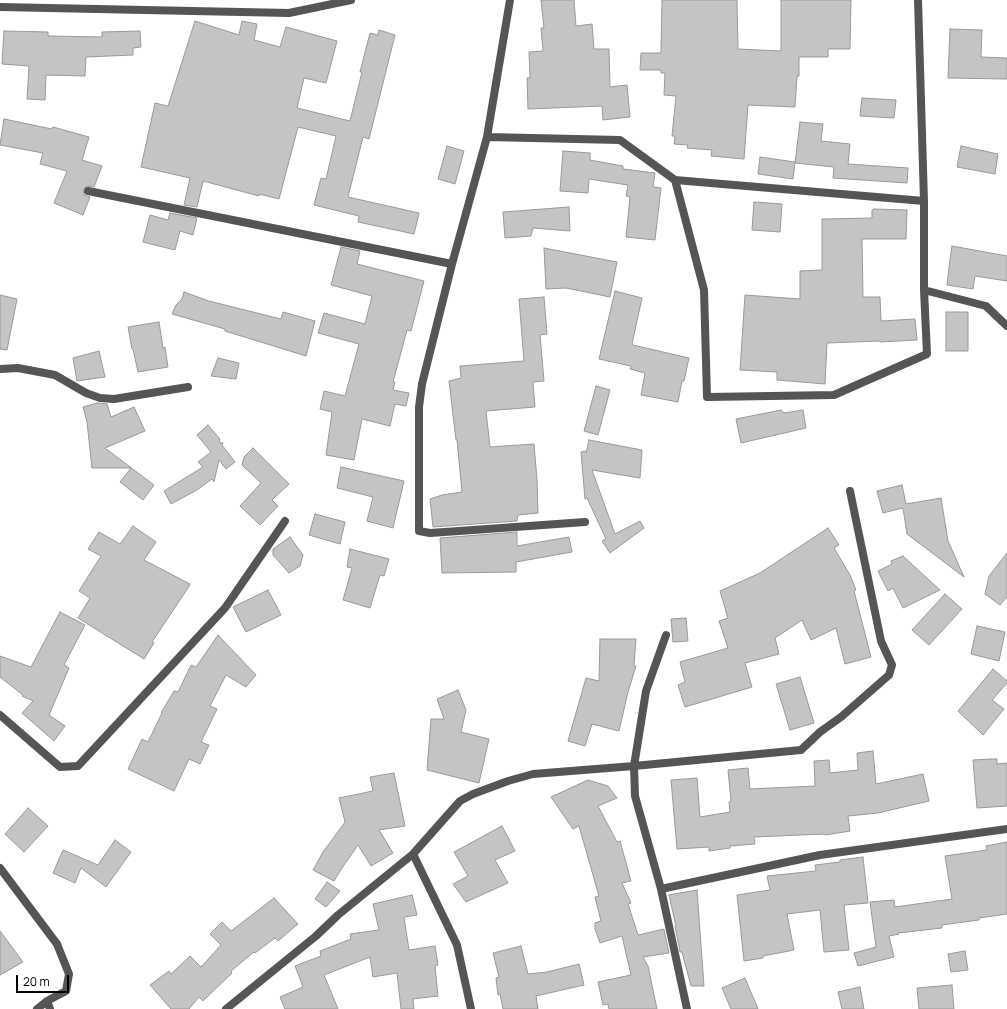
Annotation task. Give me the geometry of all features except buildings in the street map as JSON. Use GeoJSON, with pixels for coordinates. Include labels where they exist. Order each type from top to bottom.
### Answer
{"type":"FeatureCollection","features":[{"type":"Feature","properties":{"kind":"street"},"geometry":{"type":"LineString","coordinates":[[0,8],[289,13],[351,0]]}},
{"type":"Feature","properties":{"kind":"street"},"geometry":{"type":"LineString","coordinates":[[510,0],[487,137],[452,264],[421,392],[419,407],[420,531],[430,533],[585,522]]}},
{"type":"Feature","properties":{"kind":"street"},"geometry":{"type":"LineString","coordinates":[[675,180],[704,290],[707,397],[834,395],[927,354],[924,290],[924,201],[918,0]]}},
{"type":"Feature","properties":{"kind":"street"},"geometry":{"type":"LineString","coordinates":[[487,137],[620,140],[675,180],[924,201]]}},
{"type":"Feature","properties":{"kind":"street"},"geometry":{"type":"LineString","coordinates":[[88,191],[452,264]]}},
{"type":"Feature","properties":{"kind":"street"},"geometry":{"type":"LineString","coordinates":[[924,290],[986,306],[1007,326]]}},
{"type":"Feature","properties":{"kind":"street"},"geometry":{"type":"LineString","coordinates":[[0,369],[18,368],[55,375],[86,393],[100,398],[114,400],[188,387]]}},
{"type":"Feature","properties":{"kind":"street"},"geometry":{"type":"LineString","coordinates":[[226,1009],[316,936],[338,915],[413,854],[460,801],[473,794],[508,781],[533,774],[801,750],[820,732],[889,675],[892,665],[881,640],[850,491]]}},
{"type":"Feature","properties":{"kind":"street"},"geometry":{"type":"LineString","coordinates":[[0,716],[60,767],[78,766],[225,608],[285,521]]}},
{"type":"Feature","properties":{"kind":"street"},"geometry":{"type":"LineString","coordinates":[[666,635],[646,691],[634,766],[635,796],[661,889],[687,1009]]}},
{"type":"Feature","properties":{"kind":"street"},"geometry":{"type":"LineString","coordinates":[[661,889],[820,854],[1007,829]]}},
{"type":"Feature","properties":{"kind":"street"},"geometry":{"type":"LineString","coordinates":[[413,854],[457,945],[471,1009]]}},
{"type":"Feature","properties":{"kind":"street"},"geometry":{"type":"LineString","coordinates":[[0,868],[57,944],[69,974],[66,991],[48,1005],[37,1009]]}}]}
